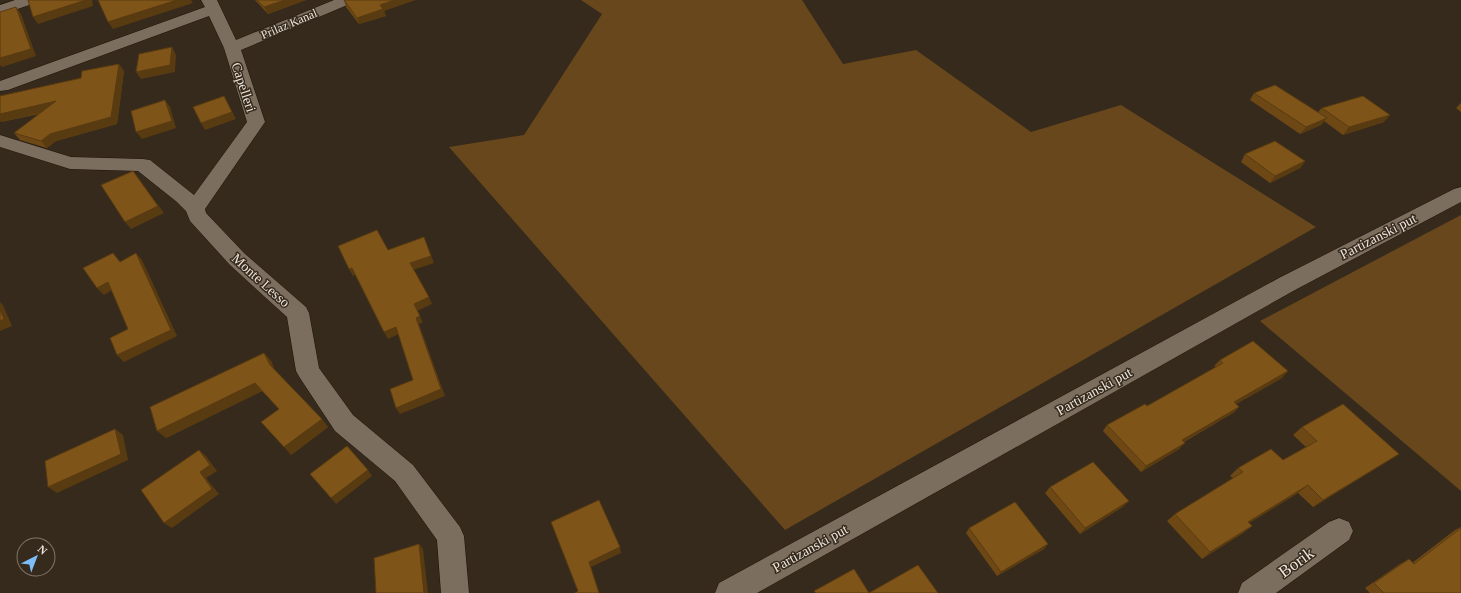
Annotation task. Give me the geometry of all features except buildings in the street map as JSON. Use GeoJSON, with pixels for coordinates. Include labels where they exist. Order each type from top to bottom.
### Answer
{"type":"FeatureCollection","features":[{"type":"Feature","properties":{"kind":"street"},"geometry":{"type":"LineString","coordinates":[[0,10],[30,0]]}},
{"type":"Feature","properties":{"kind":"street","name":"Prilaz Kanal"},"geometry":{"type":"LineString","coordinates":[[232,48],[347,0]]}},
{"type":"Feature","properties":{"kind":"street"},"geometry":{"type":"LineString","coordinates":[[2,86],[211,4]]}},
{"type":"Feature","properties":{"kind":"street","name":"Capelleri"},"geometry":{"type":"LineString","coordinates":[[195,208],[256,122],[232,48],[211,4]]}},
{"type":"Feature","properties":{"kind":"street","name":"Monte Lesso"},"geometry":{"type":"LineString","coordinates":[[0,141],[70,163],[143,165],[184,197],[195,208],[197,216],[237,259],[298,313],[308,371],[344,423],[404,473],[450,536],[455,593]]}},
{"type":"Feature","properties":{"kind":"street","name":"Partizanski put"},"geometry":{"type":"LineString","coordinates":[[739,591],[1280,288],[1461,194]]}},
{"type":"Feature","properties":{"kind":"street","name":"Borik"},"geometry":{"type":"LineString","coordinates":[[1252,593],[1339,531]]}},
{"type":"Feature","properties":{"kind":"shaded area"},"geometry":{"type":"Polygon","coordinates":[[[581,0],[802,0],[843,64],[916,50],[1031,132],[1121,105],[1316,227],[785,530],[449,147],[524,135],[602,14],[581,0]]]}},
{"type":"Feature","properties":{"kind":"shaded area"},"geometry":{"type":"Polygon","coordinates":[[[1461,215],[1461,491],[1260,321],[1461,215]]]}}]}
